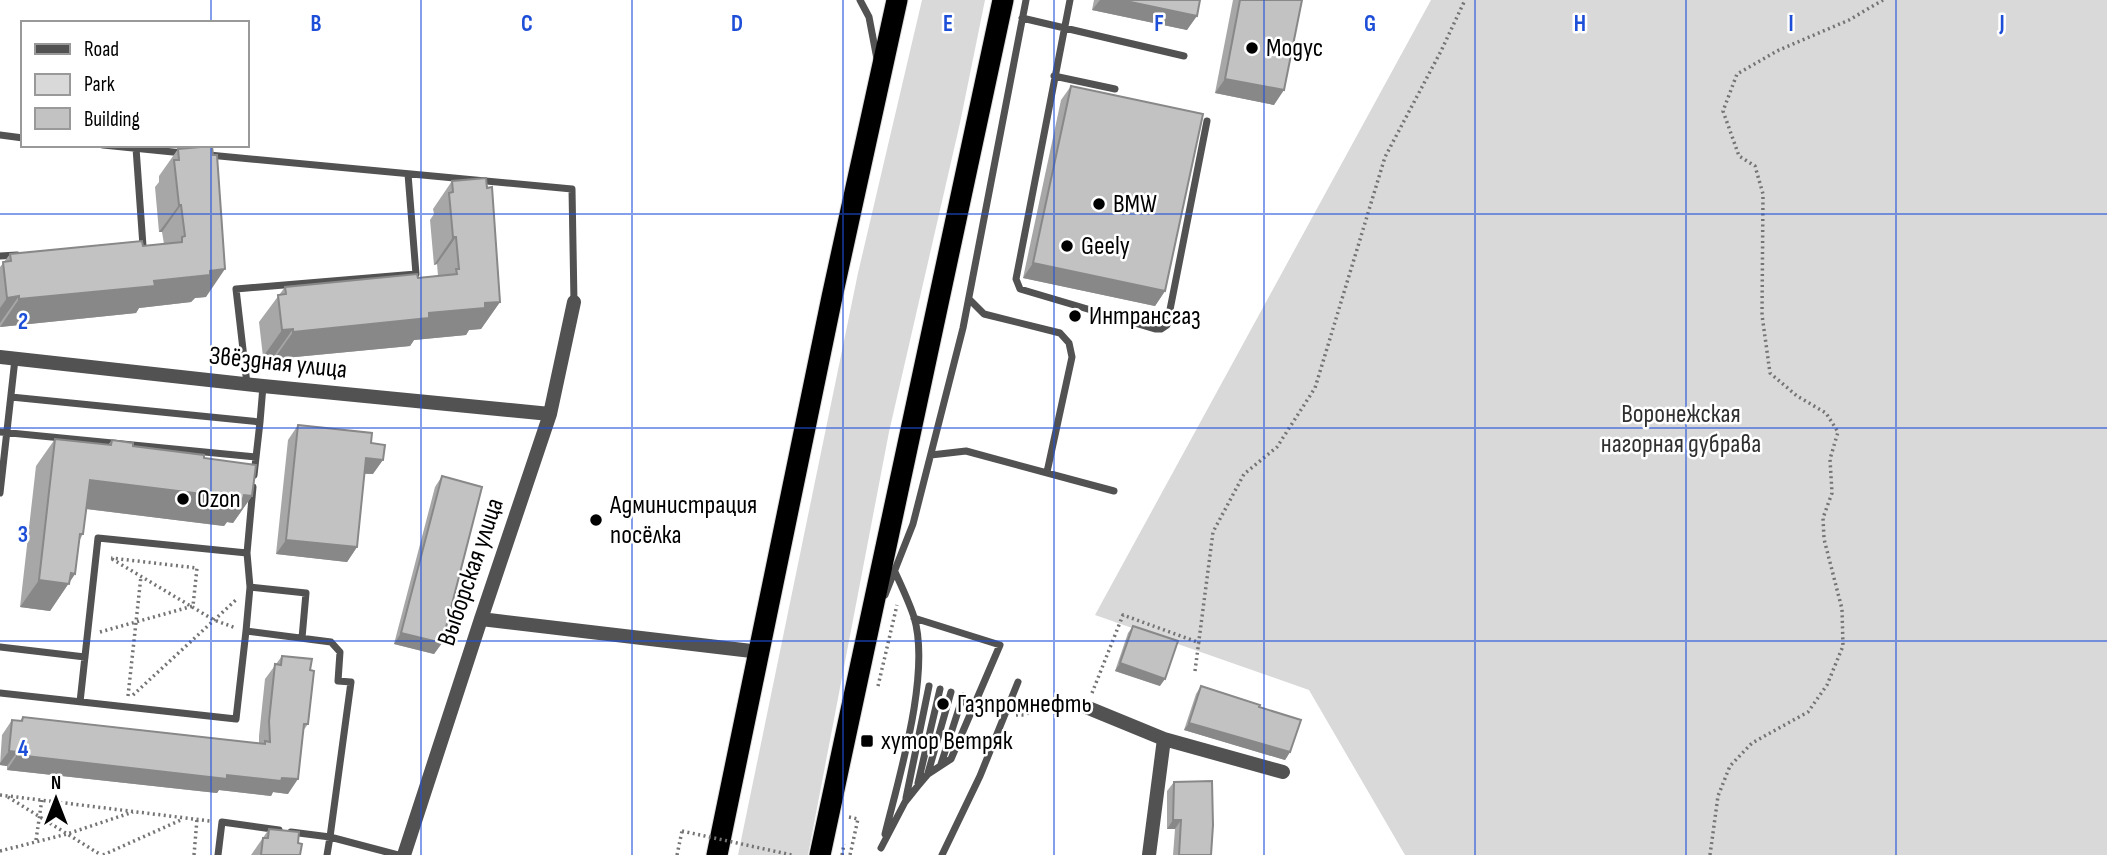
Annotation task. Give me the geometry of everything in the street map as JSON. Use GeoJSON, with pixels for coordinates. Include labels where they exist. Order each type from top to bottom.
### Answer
{"type":"FeatureCollection","features":[{"type":"Feature","properties":{"kind":"highway"},"geometry":{"type":"LineString","coordinates":[[717,855],[897,0]]}},
{"type":"Feature","properties":{"kind":"highway"},"geometry":{"type":"LineString","coordinates":[[820,855],[1003,0]]}},
{"type":"Feature","properties":{"kind":"street","name":"Выборская улица"},"geometry":{"type":"LineString","coordinates":[[404,855],[550,414],[574,302]]}},
{"type":"Feature","properties":{"kind":"street","name":"Звёздная улица"},"geometry":{"type":"LineString","coordinates":[[7,358],[550,414]]}},
{"type":"Feature","properties":{"kind":"street"},"geometry":{"type":"LineString","coordinates":[[481,619],[760,652]]}},
{"type":"Feature","properties":{"kind":"street"},"geometry":{"type":"LineString","coordinates":[[1086,707],[1164,739],[1283,772]]}},
{"type":"Feature","properties":{"kind":"street"},"geometry":{"type":"LineString","coordinates":[[1149,855],[1164,739]]}},
{"type":"Feature","properties":{"kind":"lane"},"geometry":{"type":"LineString","coordinates":[[860,0],[869,17],[881,77]]}},
{"type":"Feature","properties":{"kind":"lane"},"geometry":{"type":"LineString","coordinates":[[868,630],[895,572],[913,524],[931,455],[969,299],[1026,0]]}},
{"type":"Feature","properties":{"kind":"lane"},"geometry":{"type":"LineString","coordinates":[[1070,0],[1016,279],[1020,289],[1155,329],[1161,330],[1167,325],[1207,121]]}},
{"type":"Feature","properties":{"kind":"lane"},"geometry":{"type":"LineString","coordinates":[[1022,18],[1184,56]]}},
{"type":"Feature","properties":{"kind":"lane"},"geometry":{"type":"LineString","coordinates":[[1054,76],[1115,89]]}},
{"type":"Feature","properties":{"kind":"lane"},"geometry":{"type":"LineString","coordinates":[[0,135],[21,138]]}},
{"type":"Feature","properties":{"kind":"lane"},"geometry":{"type":"LineString","coordinates":[[125,147],[191,153]]}},
{"type":"Feature","properties":{"kind":"lane"},"geometry":{"type":"LineString","coordinates":[[130,247],[144,246],[136,148]]}},
{"type":"Feature","properties":{"kind":"lane"},"geometry":{"type":"LineString","coordinates":[[204,155],[572,189],[574,302]]}},
{"type":"Feature","properties":{"kind":"lane"},"geometry":{"type":"LineString","coordinates":[[247,384],[236,289],[416,274],[408,174]]}},
{"type":"Feature","properties":{"kind":"lane"},"geometry":{"type":"LineString","coordinates":[[0,256],[26,254]]}},
{"type":"Feature","properties":{"kind":"lane"},"geometry":{"type":"LineString","coordinates":[[969,299],[984,314],[1060,333],[1069,343],[1072,357],[1047,471]]}},
{"type":"Feature","properties":{"kind":"lane"},"geometry":{"type":"LineString","coordinates":[[0,490],[3,432],[11,397],[7,358]]}},
{"type":"Feature","properties":{"kind":"lane"},"geometry":{"type":"LineString","coordinates":[[0,693],[236,719],[250,587],[247,553],[263,386]]}},
{"type":"Feature","properties":{"kind":"lane"},"geometry":{"type":"LineString","coordinates":[[11,397],[260,422]]}},
{"type":"Feature","properties":{"kind":"lane"},"geometry":{"type":"LineString","coordinates":[[3,432],[256,457]]}},
{"type":"Feature","properties":{"kind":"lane"},"geometry":{"type":"LineString","coordinates":[[931,455],[966,451],[1114,491]]}},
{"type":"Feature","properties":{"kind":"lane"},"geometry":{"type":"LineString","coordinates":[[80,702],[98,538],[247,553]]}},
{"type":"Feature","properties":{"kind":"lane"},"geometry":{"type":"LineString","coordinates":[[880,851],[919,682],[918,641],[914,618],[895,572]]}},
{"type":"Feature","properties":{"kind":"lane"},"geometry":{"type":"LineString","coordinates":[[250,587],[306,593],[302,638]]}},
{"type":"Feature","properties":{"kind":"lane"},"geometry":{"type":"LineString","coordinates":[[880,851],[905,802],[928,774],[951,759],[1000,645],[914,618]]}},
{"type":"Feature","properties":{"kind":"lane"},"geometry":{"type":"LineString","coordinates":[[246,631],[331,642],[340,652],[338,681],[351,682],[327,855]]}},
{"type":"Feature","properties":{"kind":"lane"},"geometry":{"type":"LineString","coordinates":[[0,647],[85,657]]}},
{"type":"Feature","properties":{"kind":"lane"},"geometry":{"type":"LineString","coordinates":[[919,682],[977,699]]}},
{"type":"Feature","properties":{"kind":"lane"},"geometry":{"type":"LineString","coordinates":[[942,855],[980,776],[1018,682]]}},
{"type":"Feature","properties":{"kind":"lane"},"geometry":{"type":"LineString","coordinates":[[905,802],[929,686]]}},
{"type":"Feature","properties":{"kind":"lane"},"geometry":{"type":"LineString","coordinates":[[917,787],[940,689]]}},
{"type":"Feature","properties":{"kind":"lane"},"geometry":{"type":"LineString","coordinates":[[928,774],[951,692]]}},
{"type":"Feature","properties":{"kind":"lane"},"geometry":{"type":"LineString","coordinates":[[940,765],[963,696]]}},
{"type":"Feature","properties":{"kind":"lane"},"geometry":{"type":"LineString","coordinates":[[218,855],[222,822],[330,837],[398,855]]}},
{"type":"Feature","properties":{"kind":"path"},"geometry":{"type":"LineString","coordinates":[[1195,671],[1213,531],[1244,474],[1277,447],[1315,388],[1385,158],[1465,0]]}},
{"type":"Feature","properties":{"kind":"path"},"geometry":{"type":"LineString","coordinates":[[1710,855],[1718,796],[1730,766],[1752,743],[1808,712],[1827,685],[1843,646],[1842,609],[1824,539],[1823,518],[1832,493],[1830,459],[1838,432],[1826,413],[1797,396],[1770,373],[1762,315],[1763,194],[1755,166],[1739,156],[1723,111],[1737,74],[1779,50],[1849,20],[1883,0]]}},
{"type":"Feature","properties":{"kind":"path"},"geometry":{"type":"LineString","coordinates":[[97,546],[111,558],[214,620],[246,631]]}},
{"type":"Feature","properties":{"kind":"path"},"geometry":{"type":"LineString","coordinates":[[111,558],[197,568],[193,606]]}},
{"type":"Feature","properties":{"kind":"path"},"geometry":{"type":"LineString","coordinates":[[141,576],[128,700],[250,587]]}},
{"type":"Feature","properties":{"kind":"path"},"geometry":{"type":"LineString","coordinates":[[88,634],[134,624],[193,606]]}},
{"type":"Feature","properties":{"kind":"path"},"geometry":{"type":"LineString","coordinates":[[1004,713],[1024,715],[1037,709],[1086,707],[1123,615],[1200,643]]}},
{"type":"Feature","properties":{"kind":"path"},"geometry":{"type":"LineString","coordinates":[[0,795],[222,822]]}},
{"type":"Feature","properties":{"kind":"path"},"geometry":{"type":"LineString","coordinates":[[6,796],[102,855],[185,818]]}},
{"type":"Feature","properties":{"kind":"path"},"geometry":{"type":"LineString","coordinates":[[36,840],[42,799]]}},
{"type":"Feature","properties":{"kind":"path"},"geometry":{"type":"LineString","coordinates":[[0,851],[67,834],[135,811]]}},
{"type":"Feature","properties":{"kind":"path"},"geometry":{"type":"LineString","coordinates":[[849,817],[858,818],[850,855]]}},
{"type":"Feature","properties":{"kind":"path"},"geometry":{"type":"LineString","coordinates":[[194,855],[197,819]]}},
{"type":"Feature","properties":{"kind":"path"},"geometry":{"type":"LineString","coordinates":[[677,855],[682,831],[792,855]]}},
{"type":"Feature","properties":{"kind":"green space"},"geometry":{"type":"Polygon","coordinates":[[[922,0],[985,0],[960,123],[889,432],[808,855],[738,855],[858,273],[922,0]]]}},
{"type":"Feature","properties":{"kind":"green space","name":"Воронежская нагорная дубрава"},"geometry":{"type":"Polygon","coordinates":[[[1431,0],[2107,0],[2107,855],[1405,855],[1309,690],[1095,615],[1431,0]]]}},
{"type":"Feature","properties":{"kind":"building"},"geometry":{"type":"Polygon","coordinates":[[[1121,0],[1200,0],[1197,16],[1121,0]]]}},
{"type":"Feature","properties":{"kind":"building"},"geometry":{"type":"Polygon","coordinates":[[[1240,0],[1302,0],[1284,90],[1225,79],[1240,0]]]}},
{"type":"Feature","properties":{"kind":"building"},"geometry":{"type":"Polygon","coordinates":[[[1071,86],[1203,114],[1165,291],[1033,263],[1071,86]]]}},
{"type":"Feature","properties":{"kind":"building"},"geometry":{"type":"Polygon","coordinates":[[[212,147],[213,155],[217,155],[225,269],[210,271],[210,275],[154,281],[155,286],[7,298],[3,262],[11,261],[10,254],[142,241],[143,246],[182,242],[182,237],[185,236],[174,160],[179,160],[178,149],[212,147]]]}},
{"type":"Feature","properties":{"kind":"building"},"geometry":{"type":"Polygon","coordinates":[[[486,178],[487,188],[492,187],[500,302],[485,303],[485,308],[429,313],[429,318],[293,332],[293,329],[282,330],[278,295],[286,294],[285,287],[417,274],[418,278],[457,274],[456,269],[459,269],[456,237],[453,237],[449,193],[453,192],[452,181],[486,178]]]}},
{"type":"Feature","properties":{"kind":"building"},"geometry":{"type":"Polygon","coordinates":[[[298,425],[372,433],[371,443],[385,445],[383,460],[366,458],[357,547],[286,540],[298,425]]]}},
{"type":"Feature","properties":{"kind":"building"},"geometry":{"type":"Polygon","coordinates":[[[55,439],[111,445],[112,440],[133,443],[133,446],[256,465],[252,496],[244,495],[243,499],[90,480],[75,574],[71,573],[69,584],[39,580],[55,439]]]}},
{"type":"Feature","properties":{"kind":"building"},"geometry":{"type":"Polygon","coordinates":[[[442,476],[482,487],[442,643],[401,633],[442,476]]]}},
{"type":"Feature","properties":{"kind":"building"},"geometry":{"type":"Polygon","coordinates":[[[1133,626],[1178,641],[1165,679],[1120,663],[1133,626]]]}},
{"type":"Feature","properties":{"kind":"building"},"geometry":{"type":"Polygon","coordinates":[[[282,656],[312,659],[310,670],[314,671],[308,724],[304,724],[298,779],[282,778],[281,781],[227,775],[227,779],[17,755],[17,752],[9,751],[12,720],[22,721],[23,717],[265,744],[265,741],[270,742],[269,721],[275,664],[281,665],[282,656]]]}},
{"type":"Feature","properties":{"kind":"building"},"geometry":{"type":"Polygon","coordinates":[[[1201,686],[1301,720],[1290,752],[1189,723],[1201,686]]]}},
{"type":"Feature","properties":{"kind":"building"},"geometry":{"type":"Polygon","coordinates":[[[1212,781],[1211,855],[1179,855],[1181,820],[1173,820],[1174,782],[1212,781]]]}},
{"type":"Feature","properties":{"kind":"building"},"geometry":{"type":"Polygon","coordinates":[[[269,829],[299,832],[298,843],[302,844],[300,855],[261,855],[263,838],[268,838],[269,829]]]}},
{"type":"Feature","properties":{"kind":"place","name":"Модус"},"geometry":{"type":"Point","coordinates":[1252,48]}},
{"type":"Feature","properties":{"kind":"place","name":"BMW"},"geometry":{"type":"Point","coordinates":[1099,204]}},
{"type":"Feature","properties":{"kind":"place","name":"Geely"},"geometry":{"type":"Point","coordinates":[1067,246]}},
{"type":"Feature","properties":{"kind":"place","name":"Интрансгаз"},"geometry":{"type":"Point","coordinates":[1075,316]}},
{"type":"Feature","properties":{"kind":"place","name":"Ozon"},"geometry":{"type":"Point","coordinates":[183,499]}},
{"type":"Feature","properties":{"kind":"place","name":"Администрация посёлка"},"geometry":{"type":"Point","coordinates":[596,520]}},
{"type":"Feature","properties":{"kind":"place","name":"Газпромнефть"},"geometry":{"type":"Point","coordinates":[943,704]}},
{"type":"Feature","properties":{"kind":"place","name":"хутор Ветряк"},"geometry":{"type":"Point","coordinates":[867,741]}}]}
